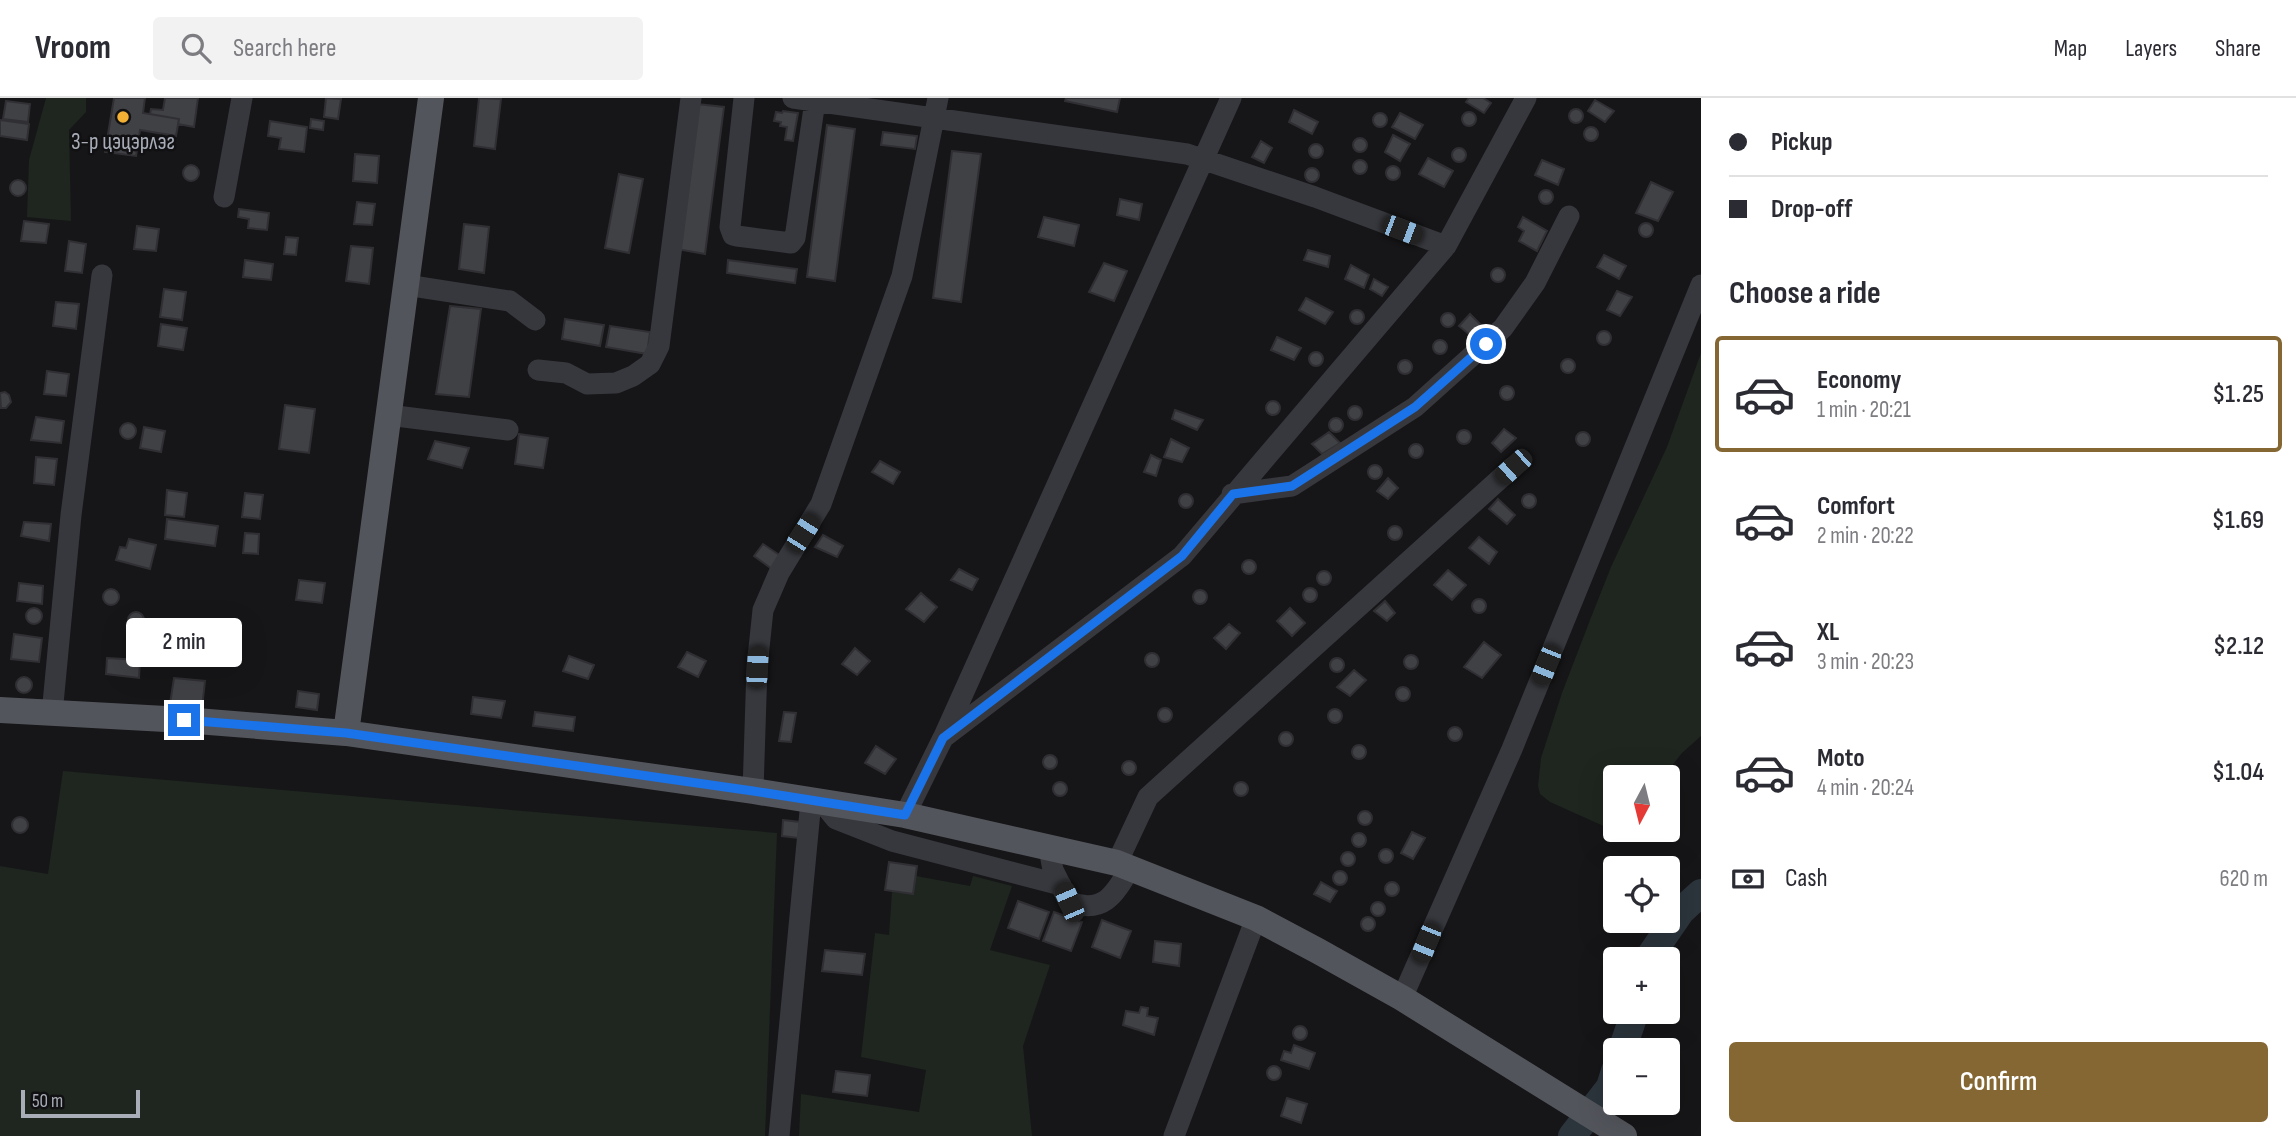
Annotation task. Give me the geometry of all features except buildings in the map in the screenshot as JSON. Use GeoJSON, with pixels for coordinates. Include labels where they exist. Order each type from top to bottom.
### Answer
{"type":"FeatureCollection","features":[{"type":"Feature","properties":{"kind":"main road"},"geometry":{"type":"LineString","coordinates":[[346,733],[431,98]]}},
{"type":"Feature","properties":{"kind":"main road"},"geometry":{"type":"LineString","coordinates":[[0,710],[184,720],[346,733],[905,815],[1124,866],[1256,918],[1402,998],[1624,1136]]}},
{"type":"Feature","properties":{"kind":"street"},"geometry":{"type":"LineString","coordinates":[[224,197],[242,98]]}},
{"type":"Feature","properties":{"kind":"street"},"geometry":{"type":"LineString","coordinates":[[538,370],[566,373],[587,384],[616,383],[650,364],[659,346],[691,98]]}},
{"type":"Feature","properties":{"kind":"street"},"geometry":{"type":"LineString","coordinates":[[744,98],[730,227],[737,236],[791,243],[795,238],[815,101]]}},
{"type":"Feature","properties":{"kind":"street"},"geometry":{"type":"LineString","coordinates":[[793,98],[937,108],[1187,153],[1446,246]]}},
{"type":"Feature","properties":{"kind":"street"},"geometry":{"type":"LineString","coordinates":[[905,815],[943,738],[1231,98]]}},
{"type":"Feature","properties":{"kind":"street"},"geometry":{"type":"LineString","coordinates":[[943,738],[1182,556],[1446,246],[1526,98]]}},
{"type":"Feature","properties":{"kind":"street"},"geometry":{"type":"LineString","coordinates":[[753,791],[757,667],[763,610],[779,573],[821,504],[902,276],[937,108]]}},
{"type":"Feature","properties":{"kind":"street"},"geometry":{"type":"LineString","coordinates":[[1233,494],[1292,486],[1415,407],[1503,328],[1535,283],[1569,216]]}},
{"type":"Feature","properties":{"kind":"street"},"geometry":{"type":"LineString","coordinates":[[52,714],[71,515],[102,275]]}},
{"type":"Feature","properties":{"kind":"street"},"geometry":{"type":"LineString","coordinates":[[406,285],[510,301],[535,320]]}},
{"type":"Feature","properties":{"kind":"street"},"geometry":{"type":"LineString","coordinates":[[1402,998],[1444,898],[1512,750],[1660,380],[1701,285]]}},
{"type":"Feature","properties":{"kind":"street"},"geometry":{"type":"LineString","coordinates":[[388,415],[508,429]]}},
{"type":"Feature","properties":{"kind":"street"},"geometry":{"type":"LineString","coordinates":[[1049,848],[1054,870],[1069,902],[1083,907],[1104,904],[1117,891],[1148,797],[1513,467]]}},
{"type":"Feature","properties":{"kind":"street"},"geometry":{"type":"LineString","coordinates":[[817,801],[836,819],[892,841],[1061,885]]}},
{"type":"Feature","properties":{"kind":"street"},"geometry":{"type":"LineString","coordinates":[[779,1136],[817,801]]}},
{"type":"Feature","properties":{"kind":"street"},"geometry":{"type":"LineString","coordinates":[[1174,1136],[1256,918]]}},
{"type":"Feature","properties":{"kind":"shaded area"},"geometry":{"type":"Polygon","coordinates":[[[46,98],[86,98],[86,112],[69,130],[71,221],[27,217],[29,160],[46,98]]]}},
{"type":"Feature","properties":{"kind":"shaded area"},"geometry":{"type":"Polygon","coordinates":[[[1701,353],[1701,736],[1672,765],[1603,765],[1603,826],[1550,802],[1540,794],[1538,786],[1541,758],[1562,693],[1611,567],[1667,447],[1701,353]]]}},
{"type":"Feature","properties":{"kind":"shaded area"},"geometry":{"type":"Polygon","coordinates":[[[63,771],[777,833],[765,1136],[0,1136],[0,866],[48,874],[63,771]]]}},
{"type":"Feature","properties":{"kind":"shaded area"},"geometry":{"type":"Polygon","coordinates":[[[916,876],[970,886],[973,876],[1012,886],[990,950],[1050,965],[1023,1046],[1032,1136],[799,1136],[801,1094],[919,1112],[926,1070],[861,1057],[875,933],[889,935],[892,892],[913,894],[916,876]]]}},
{"type":"Feature","properties":{"kind":"waterway"},"geometry":{"type":"LineString","coordinates":[[1656,947],[1681,911],[1701,893]]}},
{"type":"Feature","properties":{"kind":"waterway"},"geometry":{"type":"LineString","coordinates":[[1626,1038],[1631,1024]]}},
{"type":"Feature","properties":{"kind":"waterway"},"geometry":{"type":"LineString","coordinates":[[1572,1136],[1603,1096]]}},
{"type":"Feature","properties":{"kind":"place","name":"3-р цэцэрлэг"},"geometry":{"type":"Point","coordinates":[123,117]}},
{"type":"Feature","properties":{"kind":"route"},"geometry":{"type":"LineString","coordinates":[[184,720],[346,733],[905,815],[943,738],[1182,556],[1233,494],[1292,486],[1415,407],[1486,344]]}}]}
